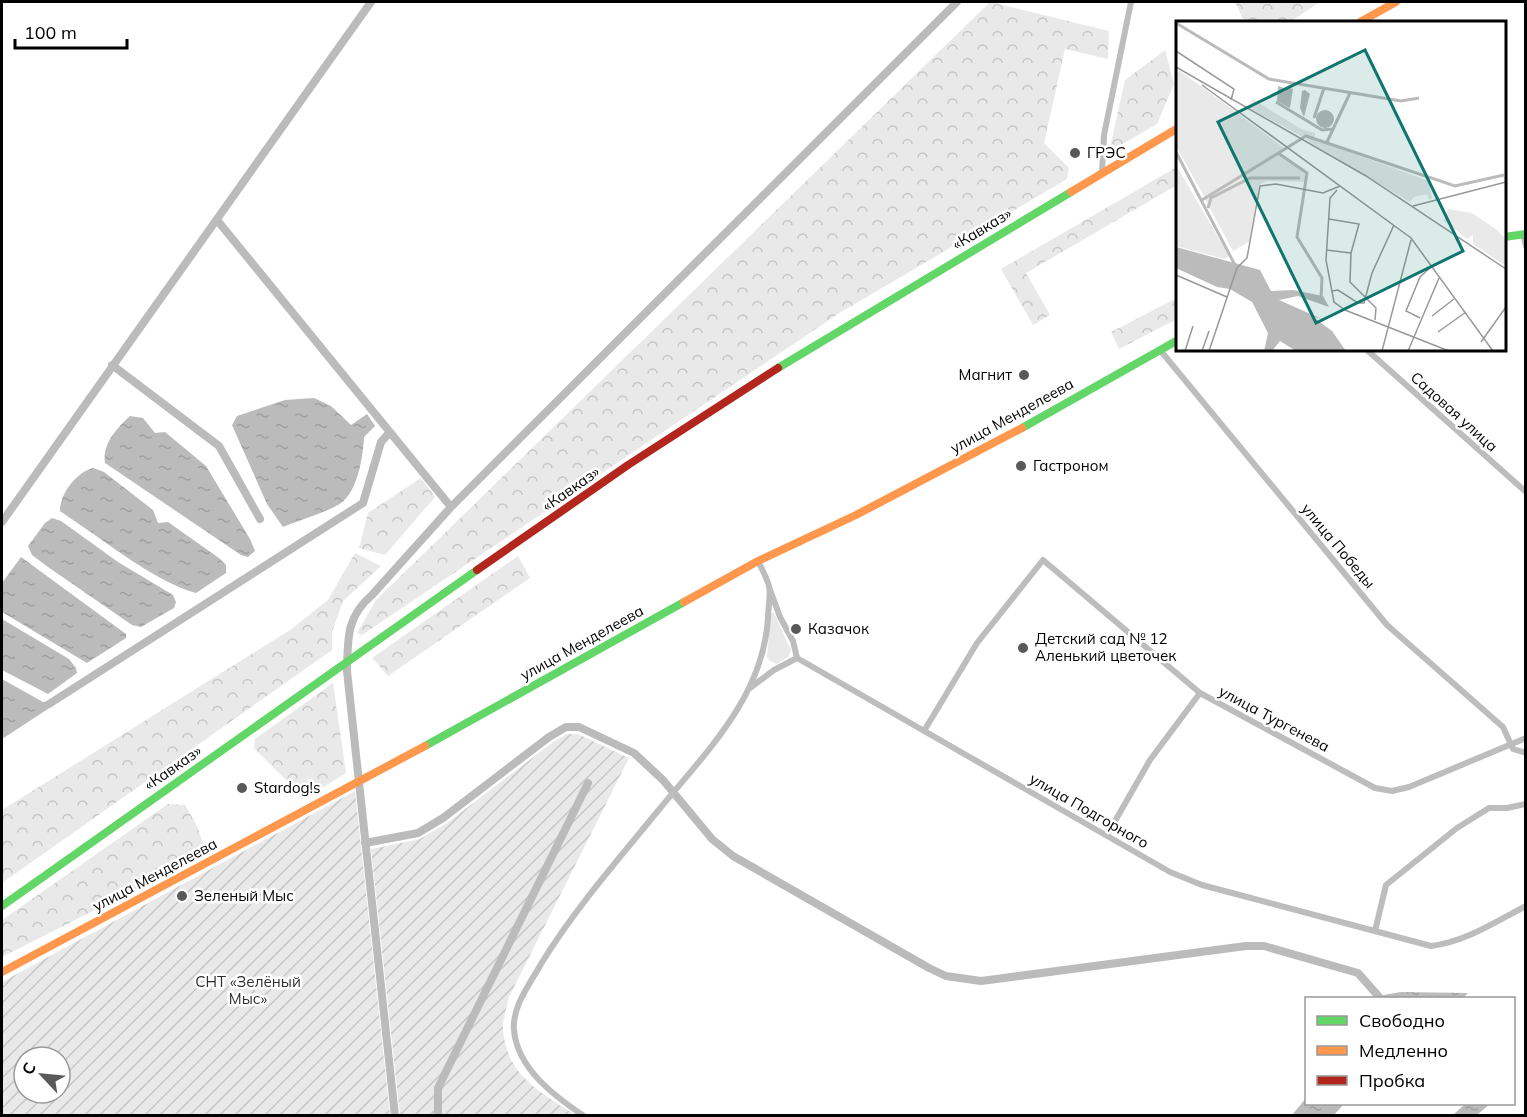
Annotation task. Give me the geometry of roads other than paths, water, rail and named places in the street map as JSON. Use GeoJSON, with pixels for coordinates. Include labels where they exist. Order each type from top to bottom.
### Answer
{"type":"FeatureCollection","features":[{"type":"Feature","properties":{"kind":"main road"},"geometry":{"type":"LineString","coordinates":[[1362,21],[1396,2]]}},
{"type":"Feature","properties":{"kind":"main road","name":"«Кавказ»"},"geometry":{"type":"LineString","coordinates":[[2,906],[328,674],[628,465],[756,382],[1176,129]]}},
{"type":"Feature","properties":{"kind":"main road"},"geometry":{"type":"LineString","coordinates":[[1506,237],[1524,234]]}},
{"type":"Feature","properties":{"kind":"main road","name":"улица Менделеева"},"geometry":{"type":"LineString","coordinates":[[2,972],[388,768],[758,561],[856,515],[1014,432],[1176,341]]}},
{"type":"Feature","properties":{"kind":"street"},"geometry":{"type":"LineString","coordinates":[[1102,172],[1104,135],[1131,2]]}},
{"type":"Feature","properties":{"kind":"street"},"geometry":{"type":"LineString","coordinates":[[1524,234],[1526,246]]}},
{"type":"Feature","properties":{"kind":"street","name":"улица Победы"},"geometry":{"type":"LineString","coordinates":[[1160,350],[1387,625],[1503,727],[1510,743]]}},
{"type":"Feature","properties":{"kind":"street","name":"Садовая улица"},"geometry":{"type":"LineString","coordinates":[[1368,351],[1526,492]]}},
{"type":"Feature","properties":{"kind":"street","name":"улица Тургенева"},"geometry":{"type":"LineString","coordinates":[[924,731],[977,643],[1043,560],[1200,693],[1375,788],[1392,791],[1409,787],[1526,738]]}},
{"type":"Feature","properties":{"kind":"street"},"geometry":{"type":"LineString","coordinates":[[750,689],[774,670],[797,658],[793,641],[780,617],[758,561]]}},
{"type":"Feature","properties":{"kind":"street"},"geometry":{"type":"LineString","coordinates":[[584,1116],[536,1078],[518,1049],[514,1028],[519,1002],[553,945],[616,862],[685,781],[717,739],[750,689],[767,633],[770,587]]}},
{"type":"Feature","properties":{"kind":"street","name":"улица Подгорного"},"geometry":{"type":"LineString","coordinates":[[797,658],[1170,872],[1202,885],[1431,946],[1464,939],[1526,906]]}},
{"type":"Feature","properties":{"kind":"street"},"geometry":{"type":"LineString","coordinates":[[1107,836],[1150,760],[1200,693]]}},
{"type":"Feature","properties":{"kind":"street"},"geometry":{"type":"LineString","coordinates":[[1510,743],[1514,749],[1526,753]]}},
{"type":"Feature","properties":{"kind":"street"},"geometry":{"type":"LineString","coordinates":[[1375,931],[1386,885],[1457,828],[1489,808],[1508,808],[1526,804]]}},
{"type":"Feature","properties":{"kind":"water"},"geometry":{"type":"Polygon","coordinates":[[[314,398],[331,406],[351,425],[367,414],[375,426],[364,437],[358,473],[347,497],[329,509],[283,527],[267,504],[232,425],[237,416],[285,400],[314,398]]]}},
{"type":"Feature","properties":{"kind":"water"},"geometry":{"type":"Polygon","coordinates":[[[130,416],[143,418],[155,433],[165,432],[206,466],[255,551],[248,557],[241,555],[105,463],[108,443],[130,416]]]}},
{"type":"Feature","properties":{"kind":"water"},"geometry":{"type":"Polygon","coordinates":[[[93,468],[104,472],[153,510],[158,523],[168,522],[219,558],[226,565],[226,573],[196,593],[181,588],[148,571],[60,511],[63,497],[70,484],[81,474],[93,468]]]}},
{"type":"Feature","properties":{"kind":"water"},"geometry":{"type":"Polygon","coordinates":[[[52,518],[61,521],[118,562],[173,595],[176,602],[174,608],[141,627],[132,625],[48,567],[32,555],[28,546],[45,523],[52,518]]]}},
{"type":"Feature","properties":{"kind":"water"},"geometry":{"type":"Polygon","coordinates":[[[21,557],[126,634],[126,638],[87,663],[2,612],[2,583],[21,557]]]}},
{"type":"Feature","properties":{"kind":"water"},"geometry":{"type":"Polygon","coordinates":[[[2,619],[69,659],[77,673],[48,694],[2,670],[2,619]]]}},
{"type":"Feature","properties":{"kind":"water"},"geometry":{"type":"Polygon","coordinates":[[[2,679],[43,702],[47,701],[51,707],[2,739],[2,679]]]}},
{"type":"Feature","properties":{"kind":"water"},"geometry":{"type":"Polygon","coordinates":[[[1401,992],[1468,993],[1464,997],[1378,996],[1401,992]]]}},
{"type":"Feature","properties":{"kind":"water"},"geometry":{"type":"Polygon","coordinates":[[[1305,1099],[1305,1105],[1343,1105],[1334,1115],[1292,1115],[1305,1099]]]}},
{"type":"Feature","properties":{"kind":"water"},"geometry":{"type":"Polygon","coordinates":[[[1464,1105],[1489,1105],[1477,1115],[1453,1115],[1464,1105]]]}},
{"type":"Feature","properties":{"kind":"waterway"},"geometry":{"type":"LineString","coordinates":[[2,522],[371,2]]}},
{"type":"Feature","properties":{"kind":"waterway"},"geometry":{"type":"LineString","coordinates":[[395,1116],[347,671],[350,629],[357,612],[451,507],[957,2]]}},
{"type":"Feature","properties":{"kind":"waterway"},"geometry":{"type":"LineString","coordinates":[[217,220],[451,507]]}},
{"type":"Feature","properties":{"kind":"waterway"},"geometry":{"type":"LineString","coordinates":[[112,365],[219,446],[260,519]]}},
{"type":"Feature","properties":{"kind":"waterway"},"geometry":{"type":"LineString","coordinates":[[49,704],[363,503],[381,442],[390,432]]}},
{"type":"Feature","properties":{"kind":"waterway"},"geometry":{"type":"LineString","coordinates":[[365,843],[418,833],[443,818],[549,737],[566,727],[579,727],[634,753],[663,780],[712,839],[733,856],[946,976],[981,981],[1246,946],[1264,946],[1358,973],[1379,997]]}},
{"type":"Feature","properties":{"kind":"waterway"},"geometry":{"type":"LineString","coordinates":[[438,1116],[438,1088],[588,783]]}},
{"type":"Feature","properties":{"kind":"place","name":"ГРЭС"},"geometry":{"type":"Point","coordinates":[1075,153]}},
{"type":"Feature","properties":{"kind":"place","name":"Магнит"},"geometry":{"type":"Point","coordinates":[1024,375]}},
{"type":"Feature","properties":{"kind":"place","name":"Гастроном"},"geometry":{"type":"Point","coordinates":[1021,466]}},
{"type":"Feature","properties":{"kind":"place","name":"Казачок"},"geometry":{"type":"Point","coordinates":[796,629]}},
{"type":"Feature","properties":{"kind":"place","name":"Детский сад № 12 Аленький цветочек"},"geometry":{"type":"Point","coordinates":[1023,648]}},
{"type":"Feature","properties":{"kind":"place","name":"Stardog!s"},"geometry":{"type":"Point","coordinates":[242,788]}},
{"type":"Feature","properties":{"kind":"place","name":"Зеленый Мыс"},"geometry":{"type":"Point","coordinates":[182,896]}},
{"type":"Feature","properties":{"kind":"park label","name":"СНТ «Зелёный Мыс»"},"geometry":{"type":"Point","coordinates":[248,990]}}]}
